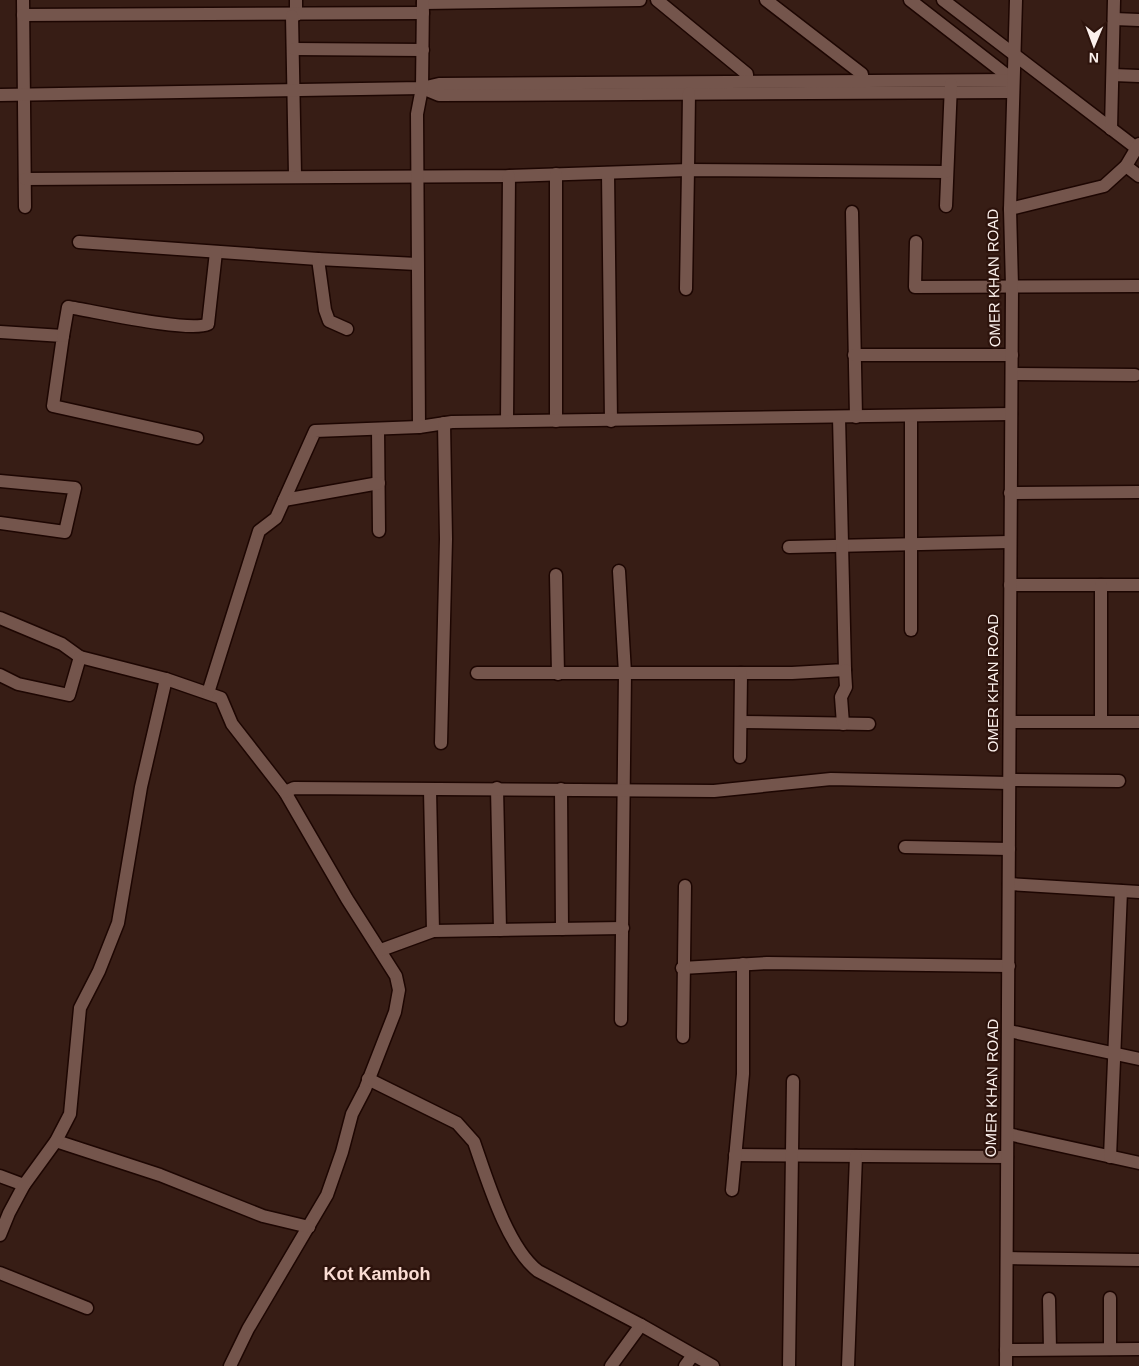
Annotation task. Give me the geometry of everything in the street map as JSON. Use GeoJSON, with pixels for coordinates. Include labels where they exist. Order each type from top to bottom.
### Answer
{"type":"FeatureCollection","features":[{"type":"Feature","properties":{"kind":"street"},"geometry":{"type":"LineString","coordinates":[[23,0],[25,208]]}},
{"type":"Feature","properties":{"kind":"street"},"geometry":{"type":"LineString","coordinates":[[294,175],[294,16],[296,0]]}},
{"type":"Feature","properties":{"kind":"street"},"geometry":{"type":"LineString","coordinates":[[23,15],[294,16],[423,6],[640,0]]}},
{"type":"Feature","properties":{"kind":"street"},"geometry":{"type":"LineString","coordinates":[[657,0],[747,74],[747,81]]}},
{"type":"Feature","properties":{"kind":"street"},"geometry":{"type":"LineString","coordinates":[[766,0],[862,74],[862,81]]}},
{"type":"Feature","properties":{"kind":"street"},"geometry":{"type":"LineString","coordinates":[[910,0],[1013,86]]}},
{"type":"Feature","properties":{"kind":"street"},"geometry":{"type":"LineString","coordinates":[[943,0],[1015,57],[1138,148],[1126,166],[1104,186],[1050,201],[1010,209]]}},
{"type":"Feature","properties":{"kind":"street","name":"OMER KHAN ROAD"},"geometry":{"type":"LineString","coordinates":[[1006,1366],[1009,1031],[1009,542],[1012,374],[1010,209],[1016,0]]}},
{"type":"Feature","properties":{"kind":"street"},"geometry":{"type":"LineString","coordinates":[[1111,129],[1114,0]]}},
{"type":"Feature","properties":{"kind":"street"},"geometry":{"type":"LineString","coordinates":[[419,427],[417,114],[422,88],[423,6]]}},
{"type":"Feature","properties":{"kind":"street"},"geometry":{"type":"LineString","coordinates":[[1114,19],[1139,20]]}},
{"type":"Feature","properties":{"kind":"street"},"geometry":{"type":"LineString","coordinates":[[294,49],[423,50]]}},
{"type":"Feature","properties":{"kind":"street"},"geometry":{"type":"LineString","coordinates":[[1113,75],[1139,76]]}},
{"type":"Feature","properties":{"kind":"street"},"geometry":{"type":"LineString","coordinates":[[0,95],[422,88],[439,84],[747,81],[862,81],[950,86]]}},
{"type":"Feature","properties":{"kind":"street"},"geometry":{"type":"LineString","coordinates":[[946,206],[950,86]]}},
{"type":"Feature","properties":{"kind":"street"},"geometry":{"type":"LineString","coordinates":[[422,88],[439,95],[689,93],[1013,86]]}},
{"type":"Feature","properties":{"kind":"street"},"geometry":{"type":"LineString","coordinates":[[686,289],[689,93]]}},
{"type":"Feature","properties":{"kind":"street"},"geometry":{"type":"LineString","coordinates":[[1126,166],[1139,176]]}},
{"type":"Feature","properties":{"kind":"street"},"geometry":{"type":"LineString","coordinates":[[25,178],[294,175],[509,176],[688,170],[946,172]]}},
{"type":"Feature","properties":{"kind":"street"},"geometry":{"type":"LineString","coordinates":[[608,173],[611,421]]}},
{"type":"Feature","properties":{"kind":"street"},"geometry":{"type":"LineString","coordinates":[[556,174],[556,421]]}},
{"type":"Feature","properties":{"kind":"street"},"geometry":{"type":"LineString","coordinates":[[507,421],[509,176]]}},
{"type":"Feature","properties":{"kind":"street"},"geometry":{"type":"LineString","coordinates":[[852,212],[856,417]]}},
{"type":"Feature","properties":{"kind":"street"},"geometry":{"type":"LineString","coordinates":[[79,242],[417,264]]}},
{"type":"Feature","properties":{"kind":"street"},"geometry":{"type":"LineString","coordinates":[[916,242],[915,287],[1139,286]]}},
{"type":"Feature","properties":{"kind":"street"},"geometry":{"type":"LineString","coordinates":[[197,438],[53,406],[68,307],[178,325],[204,326],[208,324],[216,252]]}},
{"type":"Feature","properties":{"kind":"street"},"geometry":{"type":"LineString","coordinates":[[318,259],[325,310],[329,321],[347,330]]}},
{"type":"Feature","properties":{"kind":"street"},"geometry":{"type":"LineString","coordinates":[[0,332],[63,336]]}},
{"type":"Feature","properties":{"kind":"street"},"geometry":{"type":"LineString","coordinates":[[854,356],[1012,354]]}},
{"type":"Feature","properties":{"kind":"street"},"geometry":{"type":"LineString","coordinates":[[1012,374],[1136,375]]}},
{"type":"Feature","properties":{"kind":"street"},"geometry":{"type":"LineString","coordinates":[[208,693],[259,532],[276,518],[315,431],[507,421],[1011,414]]}},
{"type":"Feature","properties":{"kind":"street"},"geometry":{"type":"LineString","coordinates":[[911,416],[911,630]]}},
{"type":"Feature","properties":{"kind":"street"},"geometry":{"type":"LineString","coordinates":[[839,417],[846,687],[841,697],[843,724]]}},
{"type":"Feature","properties":{"kind":"street"},"geometry":{"type":"LineString","coordinates":[[441,743],[446,539],[444,423]]}},
{"type":"Feature","properties":{"kind":"street"},"geometry":{"type":"LineString","coordinates":[[378,429],[379,531]]}},
{"type":"Feature","properties":{"kind":"street"},"geometry":{"type":"LineString","coordinates":[[0,481],[75,488],[65,532],[0,523]]}},
{"type":"Feature","properties":{"kind":"street"},"geometry":{"type":"LineString","coordinates":[[284,500],[378,483]]}},
{"type":"Feature","properties":{"kind":"street"},"geometry":{"type":"LineString","coordinates":[[1010,493],[1139,492]]}},
{"type":"Feature","properties":{"kind":"street"},"geometry":{"type":"LineString","coordinates":[[789,547],[1009,542]]}},
{"type":"Feature","properties":{"kind":"street"},"geometry":{"type":"LineString","coordinates":[[619,571],[625,673],[621,1020]]}},
{"type":"Feature","properties":{"kind":"street"},"geometry":{"type":"LineString","coordinates":[[556,575],[558,674]]}},
{"type":"Feature","properties":{"kind":"street"},"geometry":{"type":"LineString","coordinates":[[1010,585],[1139,585]]}},
{"type":"Feature","properties":{"kind":"street"},"geometry":{"type":"LineString","coordinates":[[1101,585],[1101,721]]}},
{"type":"Feature","properties":{"kind":"street"},"geometry":{"type":"LineString","coordinates":[[0,618],[62,644],[80,657],[166,679],[221,698],[232,724],[285,792],[347,899],[396,976],[400,990],[395,1012],[368,1080],[352,1114],[342,1152],[327,1195],[248,1329],[230,1366]]}},
{"type":"Feature","properties":{"kind":"street"},"geometry":{"type":"LineString","coordinates":[[0,675],[18,684],[69,695],[80,657]]}},
{"type":"Feature","properties":{"kind":"street"},"geometry":{"type":"LineString","coordinates":[[477,673],[741,673],[845,670]]}},
{"type":"Feature","properties":{"kind":"street"},"geometry":{"type":"LineString","coordinates":[[740,757],[741,673]]}},
{"type":"Feature","properties":{"kind":"street"},"geometry":{"type":"LineString","coordinates":[[0,1235],[24,1185],[56,1141],[70,1114],[80,1008],[99,971],[118,923],[141,787],[166,679]]}},
{"type":"Feature","properties":{"kind":"street"},"geometry":{"type":"LineString","coordinates":[[741,722],[869,724]]}},
{"type":"Feature","properties":{"kind":"street"},"geometry":{"type":"LineString","coordinates":[[1010,722],[1139,722]]}},
{"type":"Feature","properties":{"kind":"street"},"geometry":{"type":"LineString","coordinates":[[285,792],[294,788],[714,791],[831,779],[1009,782],[1119,781]]}},
{"type":"Feature","properties":{"kind":"street"},"geometry":{"type":"LineString","coordinates":[[497,788],[500,930]]}},
{"type":"Feature","properties":{"kind":"street"},"geometry":{"type":"LineString","coordinates":[[561,789],[562,929]]}},
{"type":"Feature","properties":{"kind":"street"},"geometry":{"type":"LineString","coordinates":[[430,790],[433,931]]}},
{"type":"Feature","properties":{"kind":"street"},"geometry":{"type":"LineString","coordinates":[[905,847],[1009,849]]}},
{"type":"Feature","properties":{"kind":"street"},"geometry":{"type":"LineString","coordinates":[[1009,884],[1139,892]]}},
{"type":"Feature","properties":{"kind":"street"},"geometry":{"type":"LineString","coordinates":[[683,1037],[682,968],[685,886]]}},
{"type":"Feature","properties":{"kind":"street"},"geometry":{"type":"LineString","coordinates":[[1110,1156],[1121,891]]}},
{"type":"Feature","properties":{"kind":"street"},"geometry":{"type":"LineString","coordinates":[[381,950],[433,931],[623,928]]}},
{"type":"Feature","properties":{"kind":"street"},"geometry":{"type":"LineString","coordinates":[[682,968],[743,964],[1009,966]]}},
{"type":"Feature","properties":{"kind":"street"},"geometry":{"type":"LineString","coordinates":[[732,1190],[743,1074],[743,964]]}},
{"type":"Feature","properties":{"kind":"street"},"geometry":{"type":"LineString","coordinates":[[1009,1031],[1139,1059]]}},
{"type":"Feature","properties":{"kind":"street"},"geometry":{"type":"LineString","coordinates":[[368,1080],[458,1122],[467,1132],[474,1142],[502,1220],[528,1264],[713,1366]]}},
{"type":"Feature","properties":{"kind":"street"},"geometry":{"type":"LineString","coordinates":[[790,1366],[793,1081]]}},
{"type":"Feature","properties":{"kind":"street"},"geometry":{"type":"LineString","coordinates":[[1008,1134],[1139,1163]]}},
{"type":"Feature","properties":{"kind":"street"},"geometry":{"type":"LineString","coordinates":[[56,1141],[160,1175],[263,1216],[309,1227]]}},
{"type":"Feature","properties":{"kind":"street"},"geometry":{"type":"LineString","coordinates":[[735,1155],[1007,1157]]}},
{"type":"Feature","properties":{"kind":"street"},"geometry":{"type":"LineString","coordinates":[[848,1366],[856,1156]]}},
{"type":"Feature","properties":{"kind":"street"},"geometry":{"type":"LineString","coordinates":[[0,1176],[24,1185]]}},
{"type":"Feature","properties":{"kind":"street"},"geometry":{"type":"LineString","coordinates":[[1007,1258],[1139,1260]]}},
{"type":"Feature","properties":{"kind":"street"},"geometry":{"type":"LineString","coordinates":[[0,1273],[87,1308]]}},
{"type":"Feature","properties":{"kind":"street"},"geometry":{"type":"LineString","coordinates":[[1110,1298],[1110,1349]]}},
{"type":"Feature","properties":{"kind":"street"},"geometry":{"type":"LineString","coordinates":[[1049,1300],[1050,1350]]}},
{"type":"Feature","properties":{"kind":"street"},"geometry":{"type":"LineString","coordinates":[[611,1366],[641,1325]]}},
{"type":"Feature","properties":{"kind":"street"},"geometry":{"type":"LineString","coordinates":[[1006,1350],[1138,1349]]}},
{"type":"Feature","properties":{"kind":"street"},"geometry":{"type":"LineString","coordinates":[[685,1366],[693,1355]]}},
{"type":"Feature","properties":{"kind":"district","name":"Kot Kamboh"},"geometry":{"type":"Point","coordinates":[377,1274]}}]}
